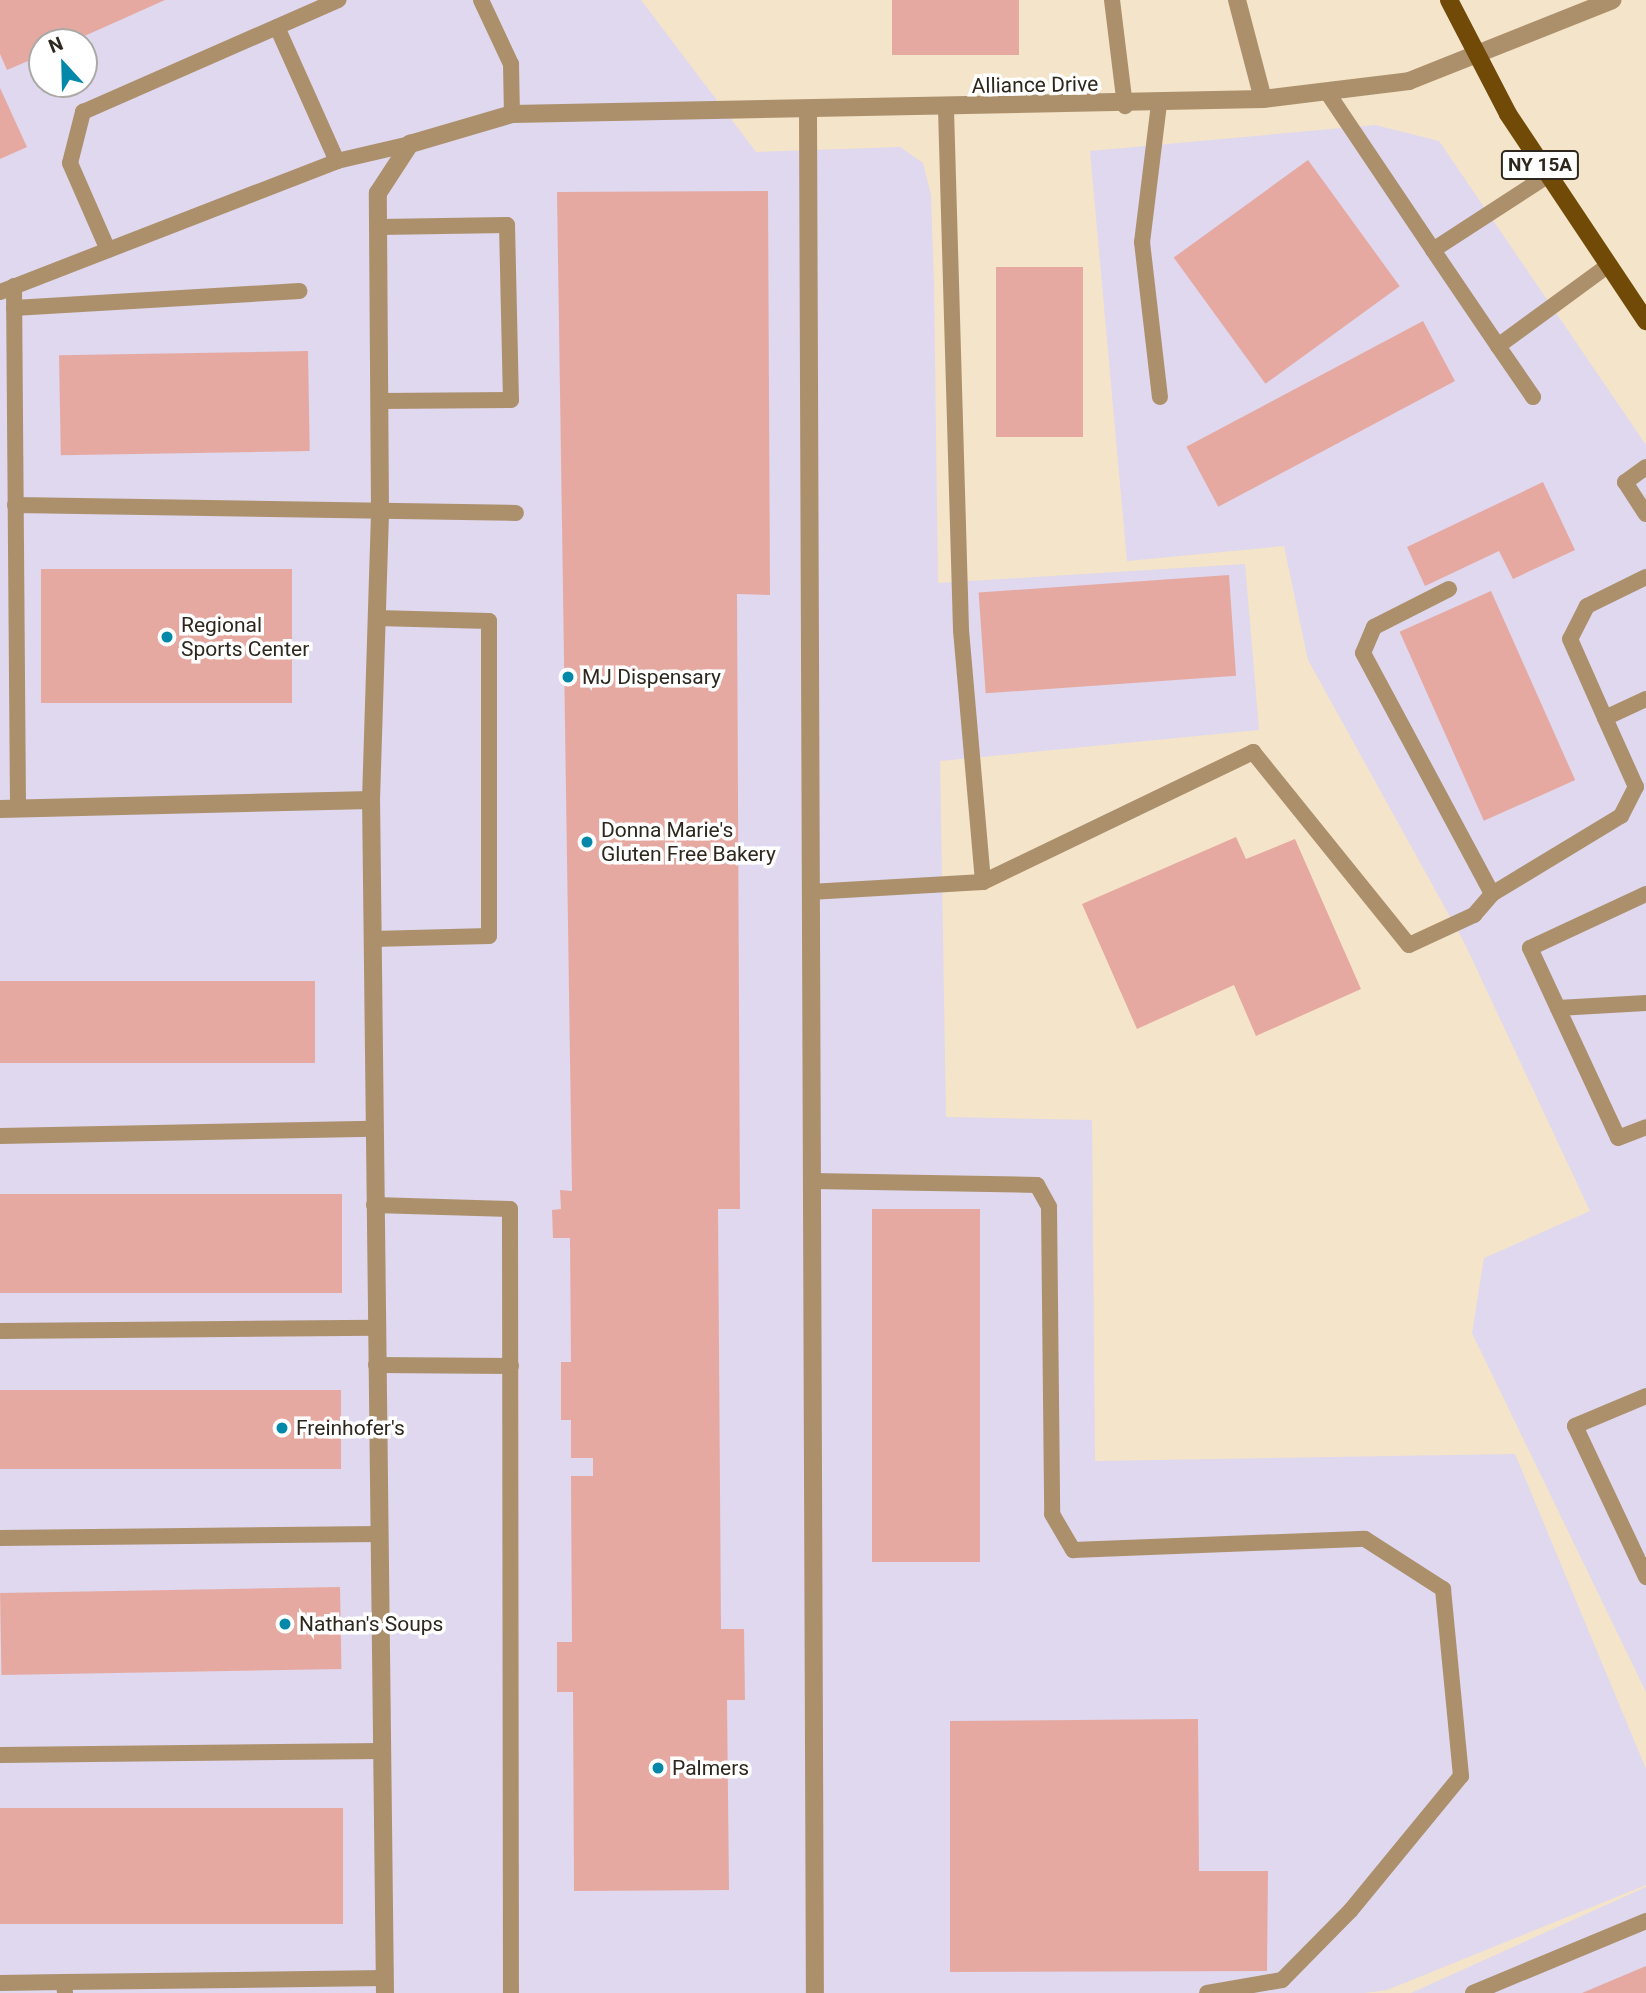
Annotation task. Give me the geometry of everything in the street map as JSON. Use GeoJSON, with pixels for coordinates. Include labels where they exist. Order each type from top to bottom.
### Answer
{"type":"FeatureCollection","features":[{"type":"Feature","properties":{"kind":"main road","name":"NY 15A"},"geometry":{"type":"LineString","coordinates":[[1449,0],[1477,58],[1547,176],[1606,267],[1646,321]]}},
{"type":"Feature","properties":{"kind":"street"},"geometry":{"type":"LineString","coordinates":[[1237,0],[1263,99]]}},
{"type":"Feature","properties":{"kind":"street","name":"Alliance Drive"},"geometry":{"type":"LineString","coordinates":[[411,144],[512,114],[1125,106],[1263,99],[1327,92],[1409,81],[1477,58],[1602,2]]}},
{"type":"Feature","properties":{"kind":"street"},"geometry":{"type":"LineString","coordinates":[[808,110],[815,1993]]}},
{"type":"Feature","properties":{"kind":"street"},"geometry":{"type":"LineString","coordinates":[[385,1986],[372,939],[372,800],[380,510],[379,193],[411,144]]}},
{"type":"Feature","properties":{"kind":"street"},"geometry":{"type":"LineString","coordinates":[[0,809],[372,800]]}},
{"type":"Feature","properties":{"kind":"lane"},"geometry":{"type":"LineString","coordinates":[[108,250],[70,163],[83,112],[338,0]]}},
{"type":"Feature","properties":{"kind":"lane"},"geometry":{"type":"LineString","coordinates":[[481,0],[511,64],[512,114]]}},
{"type":"Feature","properties":{"kind":"lane"},"geometry":{"type":"LineString","coordinates":[[1112,0],[1125,106]]}},
{"type":"Feature","properties":{"kind":"lane"},"geometry":{"type":"LineString","coordinates":[[278,27],[337,161]]}},
{"type":"Feature","properties":{"kind":"lane"},"geometry":{"type":"LineString","coordinates":[[1327,92],[1533,397]]}},
{"type":"Feature","properties":{"kind":"lane"},"geometry":{"type":"LineString","coordinates":[[1159,104],[1142,242],[1160,397]]}},
{"type":"Feature","properties":{"kind":"lane"},"geometry":{"type":"LineString","coordinates":[[946,109],[961,630],[983,882]]}},
{"type":"Feature","properties":{"kind":"lane"},"geometry":{"type":"LineString","coordinates":[[18,809],[7,600],[15,506],[15,308],[7,289],[337,161],[411,144]]}},
{"type":"Feature","properties":{"kind":"lane"},"geometry":{"type":"LineString","coordinates":[[1433,250],[1547,176]]}},
{"type":"Feature","properties":{"kind":"lane"},"geometry":{"type":"LineString","coordinates":[[379,227],[508,225],[511,400],[380,401]]}},
{"type":"Feature","properties":{"kind":"lane"},"geometry":{"type":"LineString","coordinates":[[1499,346],[1606,267]]}},
{"type":"Feature","properties":{"kind":"lane"},"geometry":{"type":"LineString","coordinates":[[15,308],[299,290]]}},
{"type":"Feature","properties":{"kind":"lane"},"geometry":{"type":"LineString","coordinates":[[1646,467],[1625,482],[1646,514]]}},
{"type":"Feature","properties":{"kind":"lane"},"geometry":{"type":"LineString","coordinates":[[15,506],[516,513]]}},
{"type":"Feature","properties":{"kind":"lane"},"geometry":{"type":"LineString","coordinates":[[810,891],[983,882],[1253,752],[1409,945],[1474,915],[1492,894],[1621,816],[1632,802],[1636,788],[1570,639],[1574,621],[1587,606],[1646,577]]}},
{"type":"Feature","properties":{"kind":"lane"},"geometry":{"type":"LineString","coordinates":[[1449,589],[1374,627],[1363,653],[1492,894]]}},
{"type":"Feature","properties":{"kind":"lane"},"geometry":{"type":"LineString","coordinates":[[372,939],[488,936],[489,621],[377,618]]}},
{"type":"Feature","properties":{"kind":"lane"},"geometry":{"type":"LineString","coordinates":[[1605,718],[1646,699]]}},
{"type":"Feature","properties":{"kind":"lane"},"geometry":{"type":"LineString","coordinates":[[1646,894],[1530,948],[1618,1138],[1646,1127]]}},
{"type":"Feature","properties":{"kind":"lane"},"geometry":{"type":"LineString","coordinates":[[1558,1009],[1646,1003]]}},
{"type":"Feature","properties":{"kind":"lane"},"geometry":{"type":"LineString","coordinates":[[0,1136],[373,1129]]}},
{"type":"Feature","properties":{"kind":"lane"},"geometry":{"type":"LineString","coordinates":[[812,1181],[1037,1185],[1049,1207],[1052,1514],[1073,1550],[1366,1539],[1443,1589],[1461,1776],[1350,1911],[1282,1980],[1207,1993]]}},
{"type":"Feature","properties":{"kind":"lane"},"geometry":{"type":"LineString","coordinates":[[374,1205],[510,1209],[511,1993]]}},
{"type":"Feature","properties":{"kind":"lane"},"geometry":{"type":"LineString","coordinates":[[0,1331],[376,1328]]}},
{"type":"Feature","properties":{"kind":"lane"},"geometry":{"type":"LineString","coordinates":[[376,1365],[511,1366]]}},
{"type":"Feature","properties":{"kind":"lane"},"geometry":{"type":"LineString","coordinates":[[1646,1396],[1575,1426],[1646,1577]]}},
{"type":"Feature","properties":{"kind":"lane"},"geometry":{"type":"LineString","coordinates":[[0,1538],[379,1534]]}},
{"type":"Feature","properties":{"kind":"lane"},"geometry":{"type":"LineString","coordinates":[[0,1755],[381,1751]]}},
{"type":"Feature","properties":{"kind":"lane"},"geometry":{"type":"LineString","coordinates":[[1473,1993],[1646,1921]]}},
{"type":"Feature","properties":{"kind":"lane"},"geometry":{"type":"LineString","coordinates":[[0,1983],[64,1988],[385,1986]]}},
{"type":"Feature","properties":{"kind":"shaded area"},"geometry":{"type":"Polygon","coordinates":[[[0,0],[641,0],[756,152],[900,147],[923,163],[931,195],[938,583],[1245,564],[1259,730],[940,761],[946,1117],[1092,1120],[1095,1461],[1515,1454],[1646,1769],[1646,1885],[1387,1990],[1364,1993],[0,1993],[0,0]]]}},
{"type":"Feature","properties":{"kind":"shaded area"},"geometry":{"type":"Polygon","coordinates":[[[1375,125],[1439,141],[1646,445],[1646,1692],[1472,1333],[1484,1258],[1590,1211],[1464,942],[1308,660],[1284,546],[1127,561],[1090,151],[1375,125]]]}},
{"type":"Feature","properties":{"kind":"shaded area"},"geometry":{"type":"Polygon","coordinates":[[[1646,1887],[1646,1993],[1411,1993],[1646,1887]]]}},
{"type":"Feature","properties":{"kind":"building"},"geometry":{"type":"Polygon","coordinates":[[[0,0],[165,0],[98,30],[28,28],[28,61],[7,70],[0,54],[0,0]]]}},
{"type":"Feature","properties":{"kind":"building"},"geometry":{"type":"Polygon","coordinates":[[[892,0],[1019,0],[1019,55],[892,55],[892,0]]]}},
{"type":"Feature","properties":{"kind":"building"},"geometry":{"type":"Polygon","coordinates":[[[0,88],[27,147],[0,159],[0,88]]]}},
{"type":"Feature","properties":{"kind":"building"},"geometry":{"type":"Polygon","coordinates":[[[1308,160],[1400,286],[1265,384],[1174,258],[1308,160]]]}},
{"type":"Feature","properties":{"kind":"building"},"geometry":{"type":"Polygon","coordinates":[[[768,191],[770,595],[737,594],[740,1209],[718,1209],[721,1629],[744,1629],[745,1700],[727,1700],[729,1890],[574,1891],[573,1692],[557,1692],[557,1642],[572,1642],[571,1476],[593,1476],[593,1458],[571,1458],[571,1420],[561,1420],[561,1362],[571,1362],[570,1238],[553,1238],[552,1210],[561,1209],[560,1190],[572,1191],[557,192],[768,191]]]}},
{"type":"Feature","properties":{"kind":"building"},"geometry":{"type":"Polygon","coordinates":[[[996,267],[1083,267],[1083,437],[996,437],[996,267]]]}},
{"type":"Feature","properties":{"kind":"building"},"geometry":{"type":"Polygon","coordinates":[[[1423,321],[1455,381],[1218,507],[1186,447],[1423,321]]]}},
{"type":"Feature","properties":{"kind":"building"},"geometry":{"type":"Polygon","coordinates":[[[308,351],[310,451],[61,455],[59,355],[308,351]]]}},
{"type":"Feature","properties":{"kind":"building"},"geometry":{"type":"Polygon","coordinates":[[[1543,482],[1575,550],[1513,579],[1499,551],[1425,586],[1407,547],[1543,482]]]}},
{"type":"Feature","properties":{"kind":"building","name":"Regional Sports Center"},"geometry":{"type":"Polygon","coordinates":[[[41,569],[292,569],[292,703],[41,703],[41,569]]]}},
{"type":"Feature","properties":{"kind":"building"},"geometry":{"type":"Polygon","coordinates":[[[1229,575],[1236,676],[986,693],[979,593],[1229,575]]]}},
{"type":"Feature","properties":{"kind":"building"},"geometry":{"type":"Polygon","coordinates":[[[1491,591],[1575,780],[1484,821],[1400,632],[1491,591]]]}},
{"type":"Feature","properties":{"kind":"building"},"geometry":{"type":"Polygon","coordinates":[[[1236,837],[1246,859],[1295,839],[1361,989],[1256,1036],[1234,985],[1137,1029],[1082,904],[1236,837]]]}},
{"type":"Feature","properties":{"kind":"building"},"geometry":{"type":"Polygon","coordinates":[[[0,981],[315,981],[315,1063],[0,1063],[0,981]]]}},
{"type":"Feature","properties":{"kind":"building"},"geometry":{"type":"Polygon","coordinates":[[[0,1194],[342,1194],[342,1293],[0,1293],[0,1194]]]}},
{"type":"Feature","properties":{"kind":"building"},"geometry":{"type":"Polygon","coordinates":[[[872,1209],[980,1209],[980,1562],[872,1562],[872,1209]]]}},
{"type":"Feature","properties":{"kind":"building"},"geometry":{"type":"Polygon","coordinates":[[[0,1390],[341,1390],[341,1469],[0,1469],[0,1390]]]}},
{"type":"Feature","properties":{"kind":"building"},"geometry":{"type":"Polygon","coordinates":[[[340,1587],[341,1669],[1,1675],[0,1593],[340,1587]]]}},
{"type":"Feature","properties":{"kind":"building"},"geometry":{"type":"Polygon","coordinates":[[[1198,1719],[1199,1871],[1268,1871],[1267,1971],[950,1972],[950,1721],[1198,1719]]]}},
{"type":"Feature","properties":{"kind":"building"},"geometry":{"type":"Polygon","coordinates":[[[0,1808],[343,1808],[343,1924],[0,1924],[0,1808]]]}},
{"type":"Feature","properties":{"kind":"building"},"geometry":{"type":"Polygon","coordinates":[[[1646,1966],[1646,1993],[1582,1993],[1646,1966]]]}},
{"type":"Feature","properties":{"kind":"place","name":"Regional Sports Center"},"geometry":{"type":"Point","coordinates":[167,637]}},
{"type":"Feature","properties":{"kind":"place","name":"MJ Dispensary"},"geometry":{"type":"Point","coordinates":[568,677]}},
{"type":"Feature","properties":{"kind":"place","name":"Donna Marie's Gluten Free Bakery"},"geometry":{"type":"Point","coordinates":[587,842]}},
{"type":"Feature","properties":{"kind":"place","name":"Freinhofer's"},"geometry":{"type":"Point","coordinates":[282,1428]}},
{"type":"Feature","properties":{"kind":"place","name":"Nathan's Soups"},"geometry":{"type":"Point","coordinates":[285,1624]}},
{"type":"Feature","properties":{"kind":"place","name":"Palmers"},"geometry":{"type":"Point","coordinates":[658,1768]}}]}
